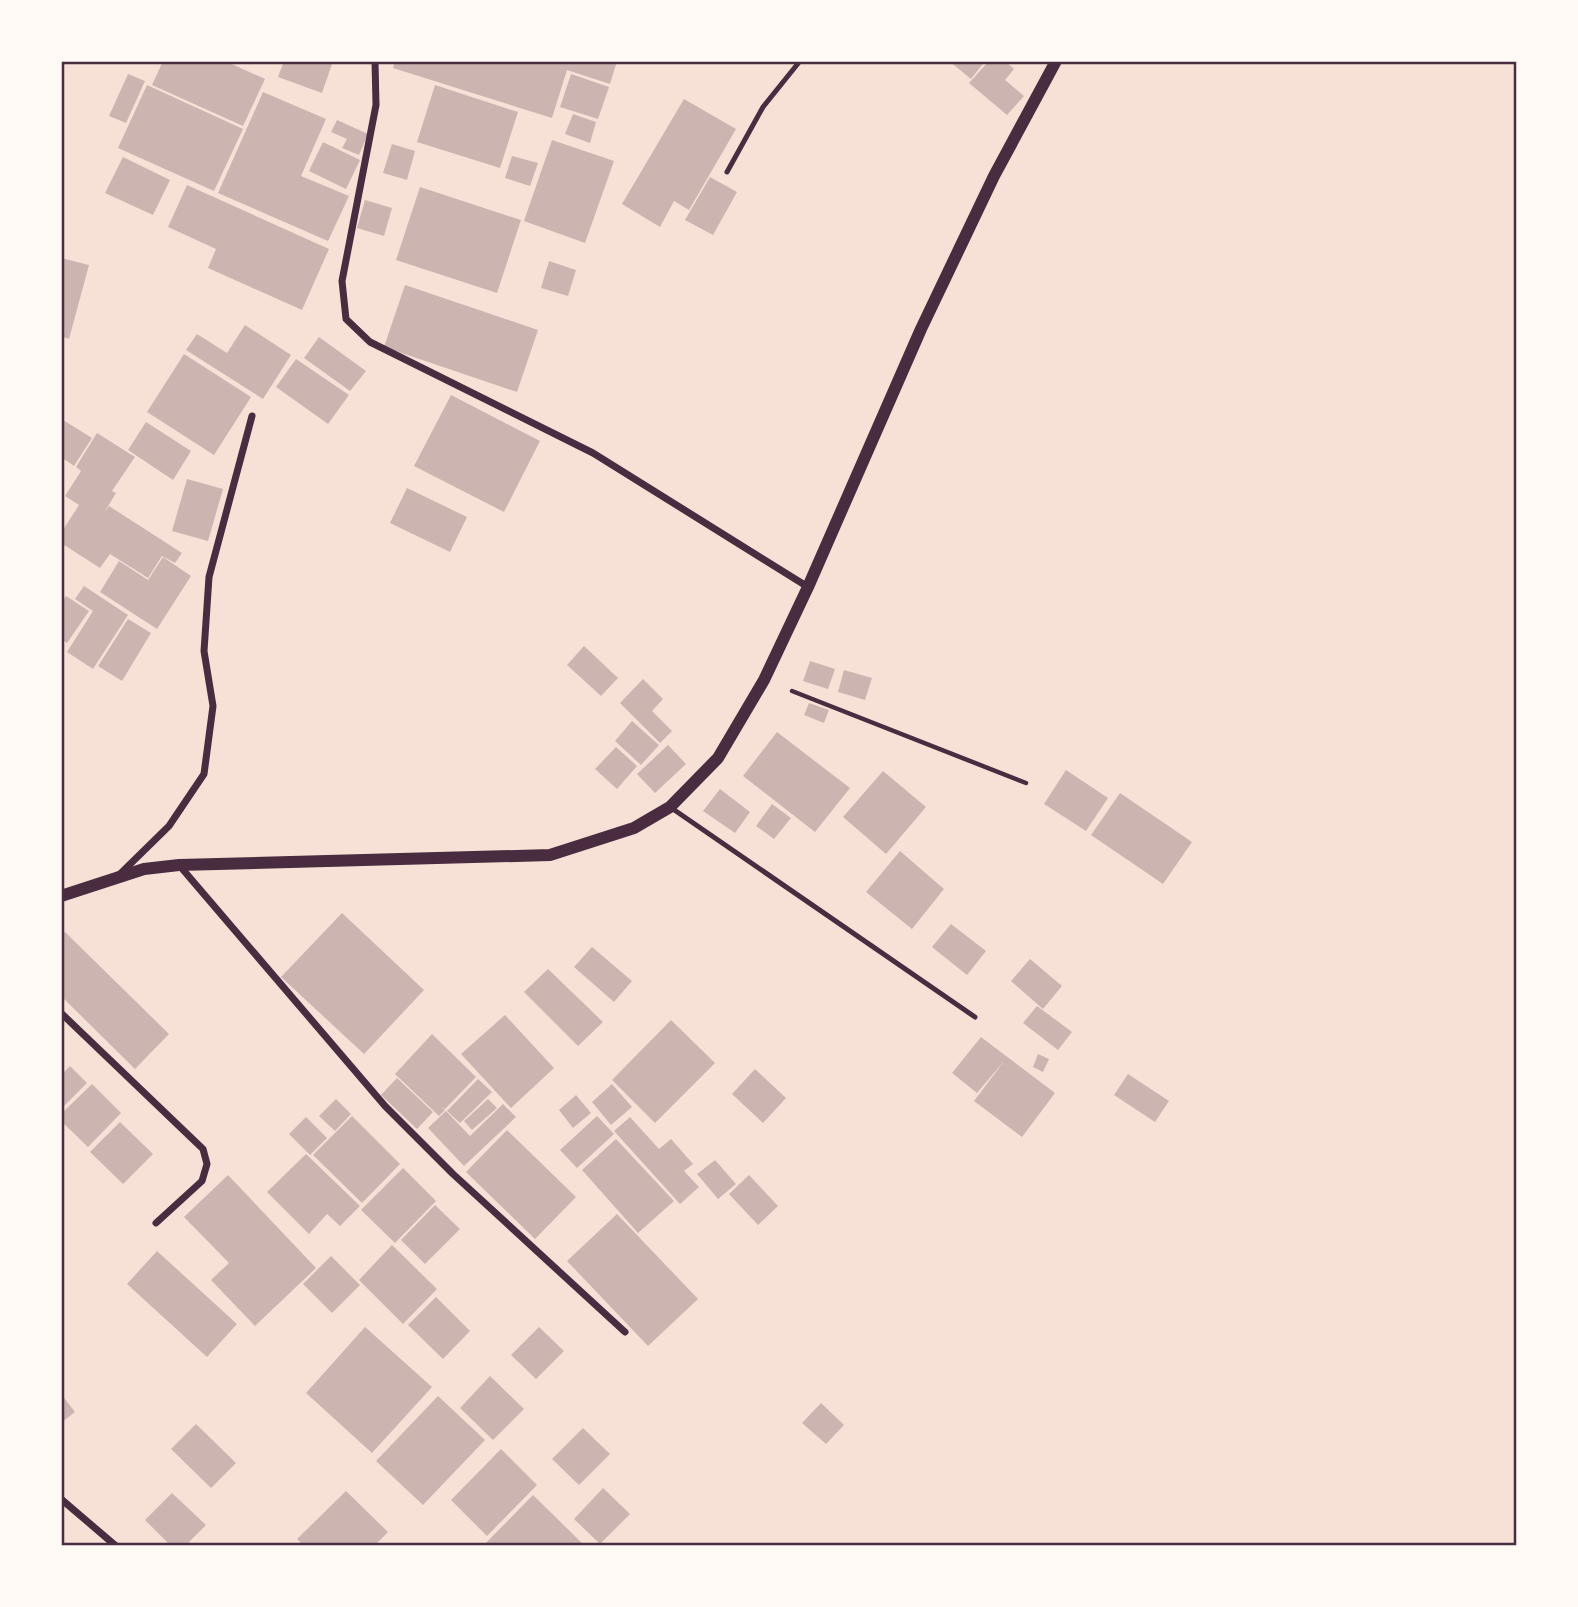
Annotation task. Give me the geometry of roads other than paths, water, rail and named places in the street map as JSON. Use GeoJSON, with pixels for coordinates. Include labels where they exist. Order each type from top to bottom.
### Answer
{"type":"FeatureCollection","features":[{"type":"Feature","properties":{"kind":"street"},"geometry":{"type":"LineString","coordinates":[[375,61],[376,105],[342,281],[346,319],[370,342],[593,453],[808,587]]}},
{"type":"Feature","properties":{"kind":"street"},"geometry":{"type":"LineString","coordinates":[[61,896],[144,869],[179,865],[550,855],[634,828],[670,807],[718,758],[764,680],[921,330],[1050,63]]}},
{"type":"Feature","properties":{"kind":"street"},"geometry":{"type":"LineString","coordinates":[[116,878],[169,826],[204,774],[213,706],[204,651],[209,577],[252,416]]}},
{"type":"Feature","properties":{"kind":"street"},"geometry":{"type":"LineString","coordinates":[[179,865],[386,1106],[453,1174],[625,1332]]}},
{"type":"Feature","properties":{"kind":"street"},"geometry":{"type":"LineString","coordinates":[[61,1013],[203,1149],[207,1164],[202,1181],[156,1223]]}},
{"type":"Feature","properties":{"kind":"street"},"geometry":{"type":"LineString","coordinates":[[61,1499],[116,1546]]}},
{"type":"Feature","properties":{"kind":"lane"},"geometry":{"type":"LineString","coordinates":[[727,172],[763,107],[800,61]]}},
{"type":"Feature","properties":{"kind":"lane"},"geometry":{"type":"LineString","coordinates":[[670,807],[975,1017]]}}]}
